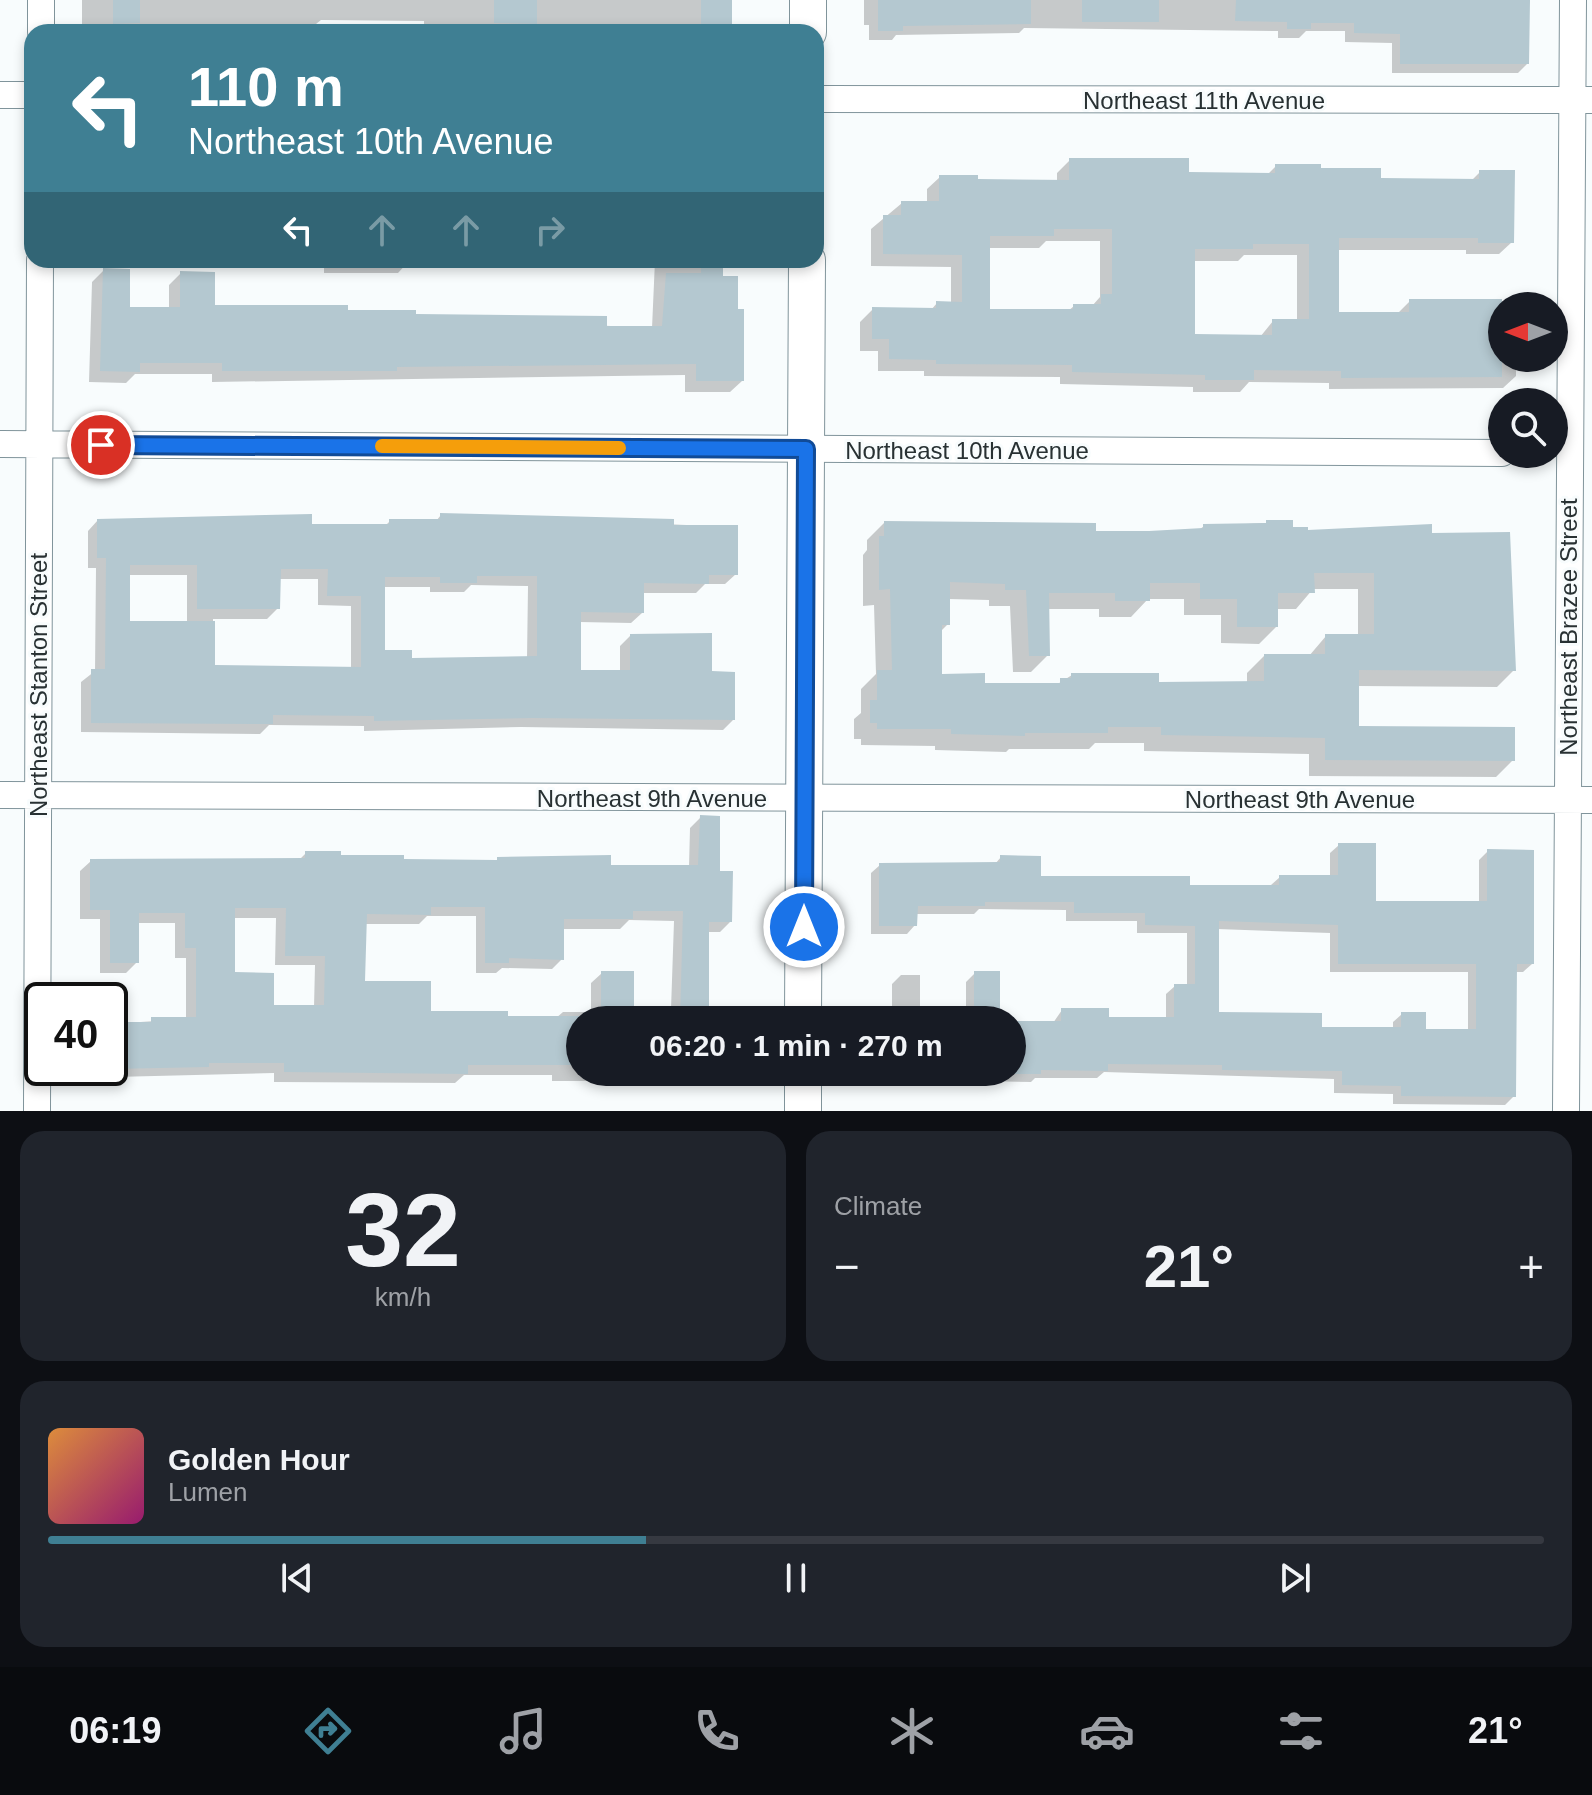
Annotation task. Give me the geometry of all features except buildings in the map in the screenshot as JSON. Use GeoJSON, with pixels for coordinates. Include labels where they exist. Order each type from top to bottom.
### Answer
{"type":"FeatureCollection","features":[{"type":"Feature","properties":{"kind":"street"},"geometry":{"type":"LineString","coordinates":[[41,0],[41,24]]}},
{"type":"Feature","properties":{"kind":"street"},"geometry":{"type":"LineString","coordinates":[[808,0],[808,24]]}},
{"type":"Feature","properties":{"kind":"street","name":"Northeast Brazee Street"},"geometry":{"type":"LineString","coordinates":[[1566,1111],[1580,800],[1572,453],[1582,100],[1573,0]]}},
{"type":"Feature","properties":{"kind":"street"},"geometry":{"type":"LineString","coordinates":[[0,95],[24,95]]}},
{"type":"Feature","properties":{"kind":"street","name":"Northeast 11th Avenue"},"geometry":{"type":"LineString","coordinates":[[824,99],[1582,100]]}},
{"type":"Feature","properties":{"kind":"street","name":"Northeast Stanton Street"},"geometry":{"type":"LineString","coordinates":[[37,1111],[40,268]]}},
{"type":"Feature","properties":{"kind":"street"},"geometry":{"type":"LineString","coordinates":[[803,1006],[807,268]]}},
{"type":"Feature","properties":{"kind":"street","name":"Northeast 10th Avenue"},"geometry":{"type":"LineString","coordinates":[[0,444],[1488,453]]}},
{"type":"Feature","properties":{"kind":"street","name":"Northeast 9th Avenue"},"geometry":{"type":"LineString","coordinates":[[0,795],[1580,800]]}},
{"type":"Feature","properties":{"kind":"street"},"geometry":{"type":"LineString","coordinates":[[803,1086],[803,1111]]}},
{"type":"Feature","properties":{"kind":"slow traffic"},"geometry":{"type":"LineString","coordinates":[[382,446],[619,448]]}},
{"type":"Feature","properties":{"kind":"route"},"geometry":{"type":"LineString","coordinates":[[101,445],[806,449],[804,927]]}}]}
